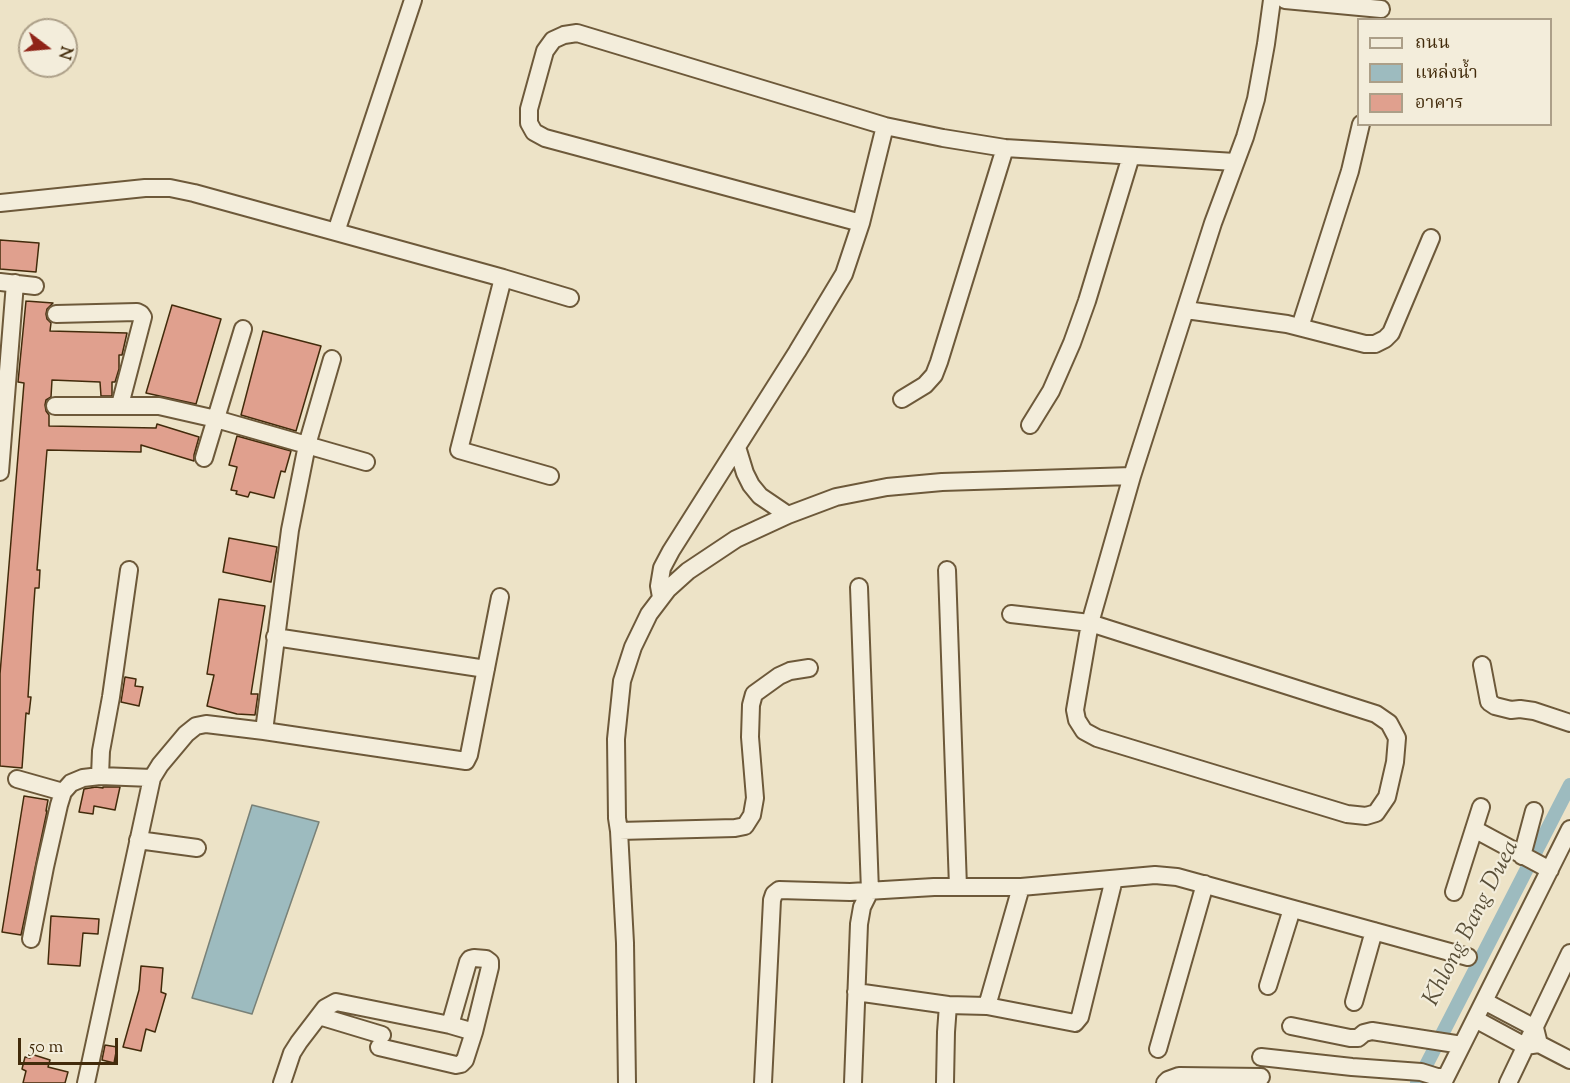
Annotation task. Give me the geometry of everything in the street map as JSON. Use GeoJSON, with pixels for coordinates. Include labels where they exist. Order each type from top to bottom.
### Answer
{"type":"FeatureCollection","features":[{"type":"Feature","properties":{"kind":"street"},"geometry":{"type":"LineString","coordinates":[[336,232],[413,0]]}},
{"type":"Feature","properties":{"kind":"street"},"geometry":{"type":"LineString","coordinates":[[1011,614],[1090,623],[1376,714],[1389,723],[1396,738],[1395,762],[1387,797],[1376,813],[1366,816],[1347,814],[1097,738],[1084,731],[1077,720],[1075,710],[1090,623],[1132,476],[1256,99],[1272,0]]}},
{"type":"Feature","properties":{"kind":"street"},"geometry":{"type":"LineString","coordinates":[[1285,0],[1381,10]]}},
{"type":"Feature","properties":{"kind":"street"},"geometry":{"type":"LineString","coordinates":[[861,223],[545,138],[534,132],[529,123],[529,109],[545,51],[553,40],[577,33],[885,126],[1005,148],[1235,162]]}},
{"type":"Feature","properties":{"kind":"street"},"geometry":{"type":"LineString","coordinates":[[661,597],[659,586],[662,568],[670,551],[844,274],[861,223],[885,126]]}},
{"type":"Feature","properties":{"kind":"street"},"geometry":{"type":"LineString","coordinates":[[1300,327],[1350,171],[1361,126]]}},
{"type":"Feature","properties":{"kind":"street"},"geometry":{"type":"LineString","coordinates":[[902,399],[925,385],[934,375],[1005,148]]}},
{"type":"Feature","properties":{"kind":"street"},"geometry":{"type":"LineString","coordinates":[[1030,425],[1051,391],[1072,343],[1131,156]]}},
{"type":"Feature","properties":{"kind":"street"},"geometry":{"type":"LineString","coordinates":[[0,203],[145,188],[170,188],[570,298]]}},
{"type":"Feature","properties":{"kind":"street"},"geometry":{"type":"LineString","coordinates":[[1186,310],[1300,327],[1365,344],[1375,344],[1391,333],[1431,238]]}},
{"type":"Feature","properties":{"kind":"street"},"geometry":{"type":"LineString","coordinates":[[503,278],[459,450],[550,476]]}},
{"type":"Feature","properties":{"kind":"street"},"geometry":{"type":"LineString","coordinates":[[0,472],[8,283],[35,286]]}},
{"type":"Feature","properties":{"kind":"street"},"geometry":{"type":"LineString","coordinates":[[56,314],[137,312],[141,314],[142,324],[120,405]]}},
{"type":"Feature","properties":{"kind":"street"},"geometry":{"type":"LineString","coordinates":[[204,458],[243,329]]}},
{"type":"Feature","properties":{"kind":"street"},"geometry":{"type":"LineString","coordinates":[[264,731],[290,530],[307,445],[332,359]]}},
{"type":"Feature","properties":{"kind":"street"},"geometry":{"type":"LineString","coordinates":[[55,406],[159,406],[216,419],[366,462]]}},
{"type":"Feature","properties":{"kind":"street"},"geometry":{"type":"LineString","coordinates":[[737,447],[751,485],[760,496],[788,515]]}},
{"type":"Feature","properties":{"kind":"street"},"geometry":{"type":"LineString","coordinates":[[627,1083],[625,943],[617,818],[616,739],[622,681],[633,647],[649,614],[661,597],[688,571],[736,539],[788,515],[836,497],[887,487],[942,482],[1132,476]]}},
{"type":"Feature","properties":{"kind":"street"},"geometry":{"type":"LineString","coordinates":[[100,776],[101,751],[129,570]]}},
{"type":"Feature","properties":{"kind":"street"},"geometry":{"type":"LineString","coordinates":[[947,570],[958,887]]}},
{"type":"Feature","properties":{"kind":"street"},"geometry":{"type":"LineString","coordinates":[[853,1083],[859,924],[862,907],[870,891],[859,587]]}},
{"type":"Feature","properties":{"kind":"street"},"geometry":{"type":"LineString","coordinates":[[86,1083],[152,778],[186,734],[196,726],[206,724],[466,761],[500,597]]}},
{"type":"Feature","properties":{"kind":"street"},"geometry":{"type":"LineString","coordinates":[[275,637],[486,669]]}},
{"type":"Feature","properties":{"kind":"street"},"geometry":{"type":"LineString","coordinates":[[1482,665],[1489,702],[1495,706],[1510,710],[1534,711],[1570,723]]}},
{"type":"Feature","properties":{"kind":"street"},"geometry":{"type":"LineString","coordinates":[[619,831],[745,826],[752,815],[755,798],[750,737],[751,705],[754,693],[779,676],[790,671],[809,668]]}},
{"type":"Feature","properties":{"kind":"street"},"geometry":{"type":"LineString","coordinates":[[31,939],[47,856],[63,792],[71,783],[83,778],[100,776],[152,778]]}},
{"type":"Feature","properties":{"kind":"street"},"geometry":{"type":"LineString","coordinates":[[17,779],[63,792]]}},
{"type":"Feature","properties":{"kind":"street"},"geometry":{"type":"LineString","coordinates":[[1454,892],[1481,807]]}},
{"type":"Feature","properties":{"kind":"street"},"geometry":{"type":"LineString","coordinates":[[1261,1057],[1437,1077],[1462,1045],[1484,1001],[1536,863],[1534,811]]}},
{"type":"Feature","properties":{"kind":"street"},"geometry":{"type":"LineString","coordinates":[[1474,829],[1536,863]]}},
{"type":"Feature","properties":{"kind":"street"},"geometry":{"type":"LineString","coordinates":[[1536,863],[1570,829]]}},
{"type":"Feature","properties":{"kind":"street"},"geometry":{"type":"LineString","coordinates":[[138,840],[197,848]]}},
{"type":"Feature","properties":{"kind":"street"},"geometry":{"type":"LineString","coordinates":[[763,1083],[772,900],[777,891],[784,889],[870,891],[1021,887],[1155,875],[1177,877],[1468,957]]}},
{"type":"Feature","properties":{"kind":"street"},"geometry":{"type":"LineString","coordinates":[[856,992],[948,1005],[987,1006],[1075,1023],[1080,1017],[1114,879]]}},
{"type":"Feature","properties":{"kind":"street"},"geometry":{"type":"LineString","coordinates":[[1158,1049],[1205,884]]}},
{"type":"Feature","properties":{"kind":"street"},"geometry":{"type":"LineString","coordinates":[[987,1006],[1021,887]]}},
{"type":"Feature","properties":{"kind":"street"},"geometry":{"type":"LineString","coordinates":[[1268,986],[1292,909]]}},
{"type":"Feature","properties":{"kind":"street"},"geometry":{"type":"LineString","coordinates":[[1354,1002],[1374,931]]}},
{"type":"Feature","properties":{"kind":"street"},"geometry":{"type":"LineString","coordinates":[[1509,1083],[1533,1039],[1570,953]]}},
{"type":"Feature","properties":{"kind":"street"},"geometry":{"type":"LineString","coordinates":[[319,1016],[379,1048],[456,1065],[461,1064],[465,1060],[474,1032],[490,962],[474,958],[468,962],[450,1026]]}},
{"type":"Feature","properties":{"kind":"street"},"geometry":{"type":"LineString","coordinates":[[1484,1001],[1533,1039],[1570,1060]]}},
{"type":"Feature","properties":{"kind":"street"},"geometry":{"type":"LineString","coordinates":[[282,1083],[292,1053],[325,1008],[336,1002],[345,1002],[388,1014],[474,1032]]}},
{"type":"Feature","properties":{"kind":"street"},"geometry":{"type":"LineString","coordinates":[[945,1083],[948,1005]]}},
{"type":"Feature","properties":{"kind":"street"},"geometry":{"type":"LineString","coordinates":[[379,1048],[388,1014]]}},
{"type":"Feature","properties":{"kind":"street"},"geometry":{"type":"LineString","coordinates":[[1475,1019],[1533,1039]]}},
{"type":"Feature","properties":{"kind":"street"},"geometry":{"type":"LineString","coordinates":[[1291,1026],[1350,1038],[1358,1038],[1372,1031],[1462,1045]]}},
{"type":"Feature","properties":{"kind":"street"},"geometry":{"type":"LineString","coordinates":[[1166,1083],[1179,1076],[1261,1077]]}},
{"type":"Feature","properties":{"kind":"water"},"geometry":{"type":"Polygon","coordinates":[[[252,805],[319,822],[252,1014],[192,998],[252,805]]]}},
{"type":"Feature","properties":{"kind":"building"},"geometry":{"type":"Polygon","coordinates":[[[0,240],[39,243],[36,272],[0,269],[0,240]]]}},
{"type":"Feature","properties":{"kind":"building"},"geometry":{"type":"Polygon","coordinates":[[[26,301],[53,303],[47,309],[46,314],[51,323],[50,331],[127,333],[122,355],[119,355],[119,369],[115,382],[112,382],[112,396],[101,396],[100,382],[52,380],[51,397],[46,400],[45,405],[49,415],[49,426],[156,428],[157,424],[199,437],[194,461],[141,445],[141,452],[47,450],[37,570],[40,570],[39,588],[35,588],[33,616],[28,697],[31,697],[29,714],[26,713],[22,768],[0,766],[0,674],[24,383],[18,382],[26,301]]]}},
{"type":"Feature","properties":{"kind":"building"},"geometry":{"type":"Polygon","coordinates":[[[172,305],[221,319],[196,404],[146,393],[172,305]]]}},
{"type":"Feature","properties":{"kind":"building"},"geometry":{"type":"Polygon","coordinates":[[[263,331],[321,346],[296,431],[241,415],[263,331]]]}},
{"type":"Feature","properties":{"kind":"building"},"geometry":{"type":"Polygon","coordinates":[[[237,436],[291,451],[285,472],[281,471],[274,498],[250,492],[248,497],[231,490],[237,467],[229,465],[237,436]]]}},
{"type":"Feature","properties":{"kind":"building"},"geometry":{"type":"Polygon","coordinates":[[[229,538],[277,547],[271,582],[223,572],[229,538]]]}},
{"type":"Feature","properties":{"kind":"building"},"geometry":{"type":"Polygon","coordinates":[[[219,599],[265,606],[251,694],[258,694],[255,715],[237,714],[207,706],[214,675],[207,674],[219,599]]]}},
{"type":"Feature","properties":{"kind":"building"},"geometry":{"type":"Polygon","coordinates":[[[125,677],[136,679],[135,686],[143,687],[139,706],[121,702],[125,677]]]}},
{"type":"Feature","properties":{"kind":"building"},"geometry":{"type":"Polygon","coordinates":[[[120,787],[115,810],[94,806],[93,814],[79,812],[84,789],[120,787]]]}},
{"type":"Feature","properties":{"kind":"building"},"geometry":{"type":"Polygon","coordinates":[[[24,796],[48,800],[21,935],[2,932],[24,796]]]}},
{"type":"Feature","properties":{"kind":"building"},"geometry":{"type":"Polygon","coordinates":[[[51,916],[99,919],[98,934],[83,933],[80,966],[48,964],[51,916]]]}},
{"type":"Feature","properties":{"kind":"building"},"geometry":{"type":"Polygon","coordinates":[[[141,966],[163,968],[161,992],[166,994],[155,1032],[146,1029],[141,1051],[123,1047],[139,990],[141,966]]]}},
{"type":"Feature","properties":{"kind":"building"},"geometry":{"type":"Polygon","coordinates":[[[105,1045],[117,1047],[114,1063],[102,1060],[105,1045]]]}},
{"type":"Feature","properties":{"kind":"building"},"geometry":{"type":"Polygon","coordinates":[[[31,1054],[50,1060],[48,1067],[68,1072],[65,1083],[23,1083],[26,1071],[22,1069],[25,1057],[30,1058],[31,1054]]]}},
{"type":"Feature","properties":{"kind":"waterway","name":"Khlong Bang Duea"},"geometry":{"type":"LineString","coordinates":[[1417,1083],[1570,785]]}}]}
